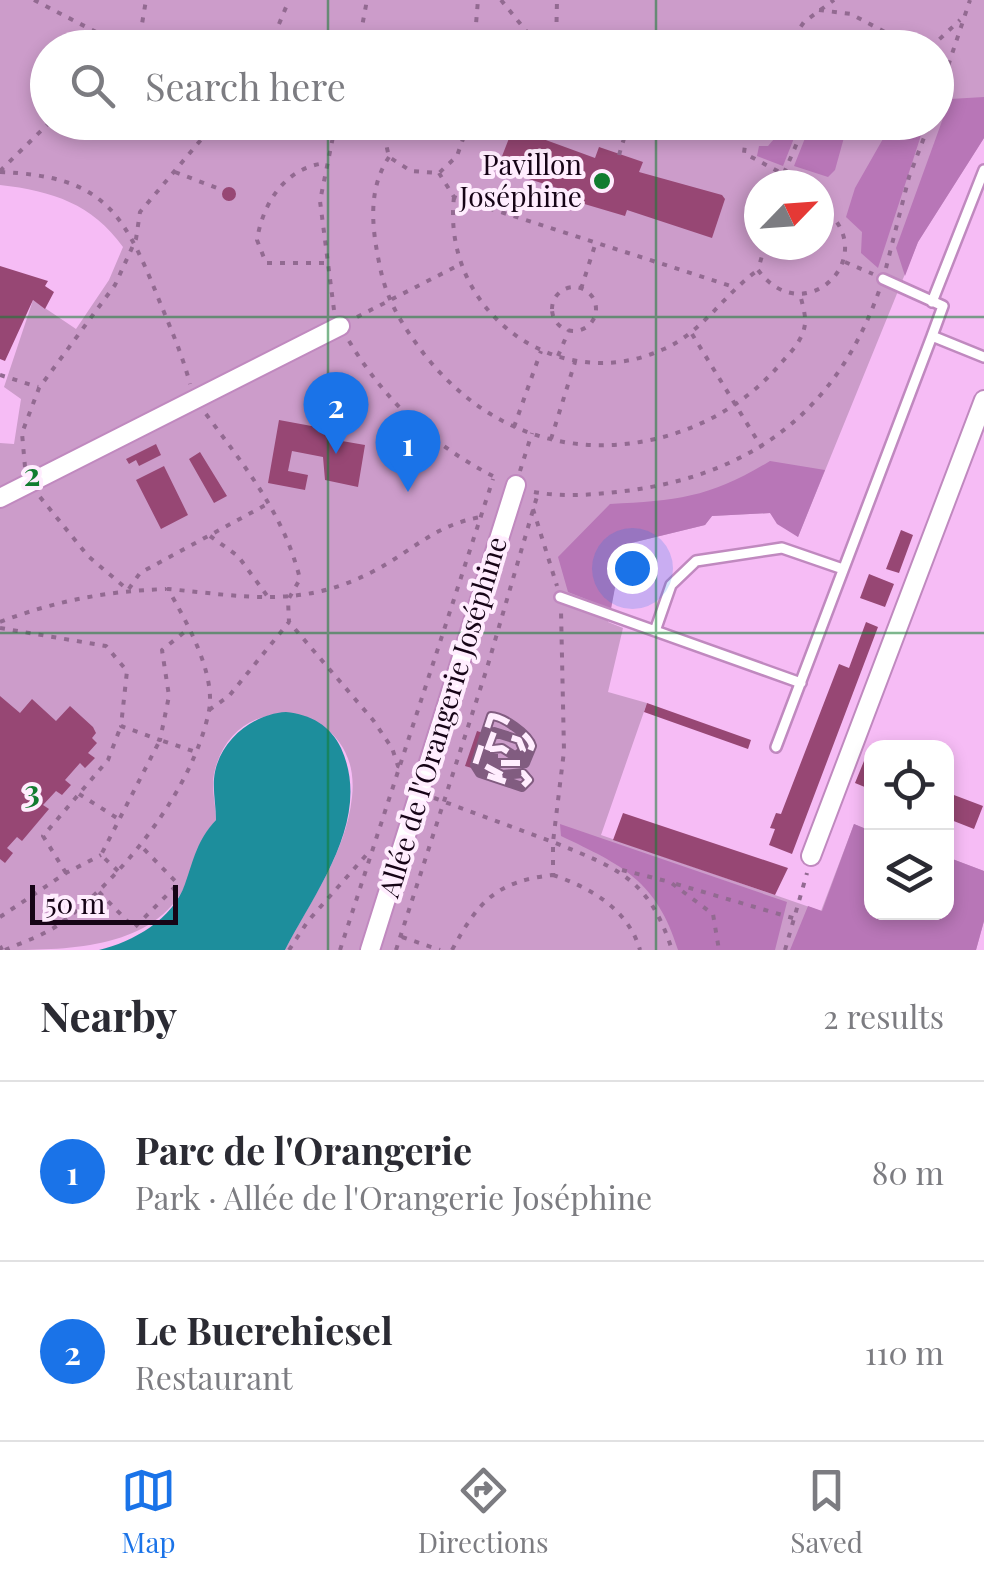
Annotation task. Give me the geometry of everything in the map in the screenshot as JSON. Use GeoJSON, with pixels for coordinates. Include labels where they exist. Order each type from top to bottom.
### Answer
{"type":"FeatureCollection","features":[{"type":"Feature","properties":{"kind":"street"},"geometry":{"type":"LineString","coordinates":[[0,498],[340,326]]}},
{"type":"Feature","properties":{"kind":"street"},"geometry":{"type":"LineString","coordinates":[[811,856],[980,420],[984,400]]}},
{"type":"Feature","properties":{"kind":"street","name":"Allée de l'Orangerie Joséphine"},"geometry":{"type":"LineString","coordinates":[[370,950],[516,485]]}},
{"type":"Feature","properties":{"kind":"lane"},"geometry":{"type":"LineString","coordinates":[[932,302],[984,170]]}},
{"type":"Feature","properties":{"kind":"lane"},"geometry":{"type":"LineString","coordinates":[[776,747],[840,568],[942,306],[883,279]]}},
{"type":"Feature","properties":{"kind":"lane"},"geometry":{"type":"LineString","coordinates":[[932,336],[984,357]]}},
{"type":"Feature","properties":{"kind":"lane"},"geometry":{"type":"LineString","coordinates":[[655,631],[672,585],[696,562],[782,548],[840,568]]}},
{"type":"Feature","properties":{"kind":"lane"},"geometry":{"type":"LineString","coordinates":[[560,597],[801,683]]}},
{"type":"Feature","properties":{"kind":"path"},"geometry":{"type":"LineString","coordinates":[[33,0],[92,30]]}},
{"type":"Feature","properties":{"kind":"path"},"geometry":{"type":"LineString","coordinates":[[141,30],[146,0]]}},
{"type":"Feature","properties":{"kind":"path"},"geometry":{"type":"LineString","coordinates":[[276,30],[288,0]]}},
{"type":"Feature","properties":{"kind":"path"},"geometry":{"type":"LineString","coordinates":[[361,30],[367,0]]}},
{"type":"Feature","properties":{"kind":"path"},"geometry":{"type":"LineString","coordinates":[[476,30],[478,0]]}},
{"type":"Feature","properties":{"kind":"path"},"geometry":{"type":"LineString","coordinates":[[501,0],[525,30]]}},
{"type":"Feature","properties":{"kind":"path"},"geometry":{"type":"LineString","coordinates":[[556,30],[557,0]]}},
{"type":"Feature","properties":{"kind":"path"},"geometry":{"type":"LineString","coordinates":[[801,30],[818,10],[834,0]]}},
{"type":"Feature","properties":{"kind":"path"},"geometry":{"type":"LineString","coordinates":[[954,45],[970,0]]}},
{"type":"Feature","properties":{"kind":"path"},"geometry":{"type":"LineString","coordinates":[[818,10],[851,14],[881,30]]}},
{"type":"Feature","properties":{"kind":"path"},"geometry":{"type":"LineString","coordinates":[[949,30],[963,16]]}},
{"type":"Feature","properties":{"kind":"path"},"geometry":{"type":"LineString","coordinates":[[0,171],[32,140]]}},
{"type":"Feature","properties":{"kind":"path"},"geometry":{"type":"LineString","coordinates":[[128,590],[88,556],[30,482],[22,455],[22,433],[40,388],[106,298],[136,240],[140,212],[201,140]]}},
{"type":"Feature","properties":{"kind":"path"},"geometry":{"type":"LineString","coordinates":[[332,140],[320,201],[324,263],[340,326],[363,364],[421,430],[494,477],[538,493],[596,495],[676,483],[762,448],[801,417],[859,343],[883,279],[924,140]]}},
{"type":"Feature","properties":{"kind":"path"},"geometry":{"type":"LineString","coordinates":[[385,140],[389,157],[411,171],[439,173],[457,156],[465,140]]}},
{"type":"Feature","properties":{"kind":"path"},"geometry":{"type":"LineString","coordinates":[[619,154],[624,140]]}},
{"type":"Feature","properties":{"kind":"path"},"geometry":{"type":"LineString","coordinates":[[746,140],[744,152],[776,170]]}},
{"type":"Feature","properties":{"kind":"path"},"geometry":{"type":"LineString","coordinates":[[785,170],[798,140]]}},
{"type":"Feature","properties":{"kind":"path"},"geometry":{"type":"LineString","coordinates":[[389,157],[379,171],[373,198],[374,234],[389,300],[425,355],[462,396],[514,427],[551,439],[594,445],[639,442],[695,426],[736,406],[763,384],[798,344],[806,323],[800,294]]}},
{"type":"Feature","properties":{"kind":"path"},"geometry":{"type":"LineString","coordinates":[[324,263],[266,263],[257,240],[271,196],[300,167],[326,163]]}},
{"type":"Feature","properties":{"kind":"path"},"geometry":{"type":"LineString","coordinates":[[0,171],[49,174],[96,198],[120,218],[136,240],[195,399],[270,502],[291,540],[300,579],[288,600],[289,622],[373,720],[398,766]]}},
{"type":"Feature","properties":{"kind":"path"},"geometry":{"type":"LineString","coordinates":[[175,172],[222,190]]}},
{"type":"Feature","properties":{"kind":"path"},"geometry":{"type":"LineString","coordinates":[[439,173],[454,197],[450,230],[459,265],[479,300],[509,332],[541,352],[576,362],[620,361],[660,351],[692,334],[734,288],[758,270],[761,260]]}},
{"type":"Feature","properties":{"kind":"path"},"geometry":{"type":"LineString","coordinates":[[454,197],[734,288]]}},
{"type":"Feature","properties":{"kind":"path"},"geometry":{"type":"LineString","coordinates":[[758,270],[776,288],[800,294],[829,283],[845,262],[841,227],[834,220]]}},
{"type":"Feature","properties":{"kind":"path"},"geometry":{"type":"LineString","coordinates":[[581,289],[596,242]]}},
{"type":"Feature","properties":{"kind":"path"},"geometry":{"type":"LineString","coordinates":[[845,262],[883,279]]}},
{"type":"Feature","properties":{"kind":"path"},"geometry":{"type":"LineString","coordinates":[[340,326],[459,265]]}},
{"type":"Feature","properties":{"kind":"path"},"geometry":{"type":"LineString","coordinates":[[568,289],[581,289],[593,298],[594,320],[583,329],[569,330],[554,317],[553,303],[568,289]]}},
{"type":"Feature","properties":{"kind":"path"},"geometry":{"type":"LineString","coordinates":[[558,356],[569,330]]}},
{"type":"Feature","properties":{"kind":"path"},"geometry":{"type":"LineString","coordinates":[[692,334],[762,448]]}},
{"type":"Feature","properties":{"kind":"path"},"geometry":{"type":"LineString","coordinates":[[514,427],[541,352]]}},
{"type":"Feature","properties":{"kind":"path"},"geometry":{"type":"LineString","coordinates":[[551,439],[576,362]]}},
{"type":"Feature","properties":{"kind":"path"},"geometry":{"type":"LineString","coordinates":[[0,375],[40,388]]}},
{"type":"Feature","properties":{"kind":"path"},"geometry":{"type":"LineString","coordinates":[[516,485],[532,433]]}},
{"type":"Feature","properties":{"kind":"path"},"geometry":{"type":"LineString","coordinates":[[340,950],[494,477]]}},
{"type":"Feature","properties":{"kind":"path"},"geometry":{"type":"LineString","coordinates":[[396,950],[538,493]]}},
{"type":"Feature","properties":{"kind":"path"},"geometry":{"type":"LineString","coordinates":[[128,590],[140,573],[270,502]]}},
{"type":"Feature","properties":{"kind":"path"},"geometry":{"type":"LineString","coordinates":[[533,509],[560,597],[564,751],[553,874]]}},
{"type":"Feature","properties":{"kind":"path"},"geometry":{"type":"LineString","coordinates":[[0,625],[43,606],[128,590],[168,589],[288,600],[366,575],[449,522],[481,517]]}},
{"type":"Feature","properties":{"kind":"path"},"geometry":{"type":"LineString","coordinates":[[210,536],[238,556],[269,598]]}},
{"type":"Feature","properties":{"kind":"path"},"geometry":{"type":"LineString","coordinates":[[2,949],[58,926],[99,891],[156,828],[193,751],[210,710],[206,673],[168,589]]}},
{"type":"Feature","properties":{"kind":"path"},"geometry":{"type":"LineString","coordinates":[[210,710],[228,696],[289,622]]}},
{"type":"Feature","properties":{"kind":"path"},"geometry":{"type":"LineString","coordinates":[[0,625],[106,646],[127,671],[120,726],[108,760],[44,836],[66,873]]}},
{"type":"Feature","properties":{"kind":"path"},"geometry":{"type":"LineString","coordinates":[[0,917],[66,873],[102,856],[117,818],[160,740],[168,696],[162,650],[188,630]]}},
{"type":"Feature","properties":{"kind":"path"},"geometry":{"type":"LineString","coordinates":[[120,726],[193,751]]}},
{"type":"Feature","properties":{"kind":"path"},"geometry":{"type":"LineString","coordinates":[[420,793],[622,870],[796,919]]}},
{"type":"Feature","properties":{"kind":"path"},"geometry":{"type":"LineString","coordinates":[[79,794],[117,818]]}},
{"type":"Feature","properties":{"kind":"path"},"geometry":{"type":"LineString","coordinates":[[99,891],[134,928],[158,908],[178,884],[141,846]]}},
{"type":"Feature","properties":{"kind":"path"},"geometry":{"type":"LineString","coordinates":[[290,950],[308,921],[372,850]]}},
{"type":"Feature","properties":{"kind":"path"},"geometry":{"type":"LineString","coordinates":[[102,856],[118,871]]}},
{"type":"Feature","properties":{"kind":"path"},"geometry":{"type":"LineString","coordinates":[[785,950],[811,856]]}},
{"type":"Feature","properties":{"kind":"path"},"geometry":{"type":"LineString","coordinates":[[622,870],[662,920],[672,950]]}},
{"type":"Feature","properties":{"kind":"path"},"geometry":{"type":"LineString","coordinates":[[452,950],[475,907],[526,878],[553,874],[581,884],[612,906],[626,922],[640,950]]}},
{"type":"Feature","properties":{"kind":"path"},"geometry":{"type":"LineString","coordinates":[[670,882],[714,914],[719,950]]}},
{"type":"Feature","properties":{"kind":"path"},"geometry":{"type":"LineString","coordinates":[[400,936],[440,950]]}},
{"type":"Feature","properties":{"kind":"shaded area"},"geometry":{"type":"Polygon","coordinates":[[[0,0],[984,0],[984,138],[918,242],[798,537],[770,513],[712,516],[705,525],[623,545],[608,622],[623,628],[608,692],[647,703],[601,835],[821,911],[854,824],[864,828],[864,920],[954,920],[954,860],[984,871],[984,921],[976,950],[285,950],[335,858],[352,797],[350,765],[338,740],[318,723],[294,715],[269,716],[245,725],[226,745],[213,780],[216,820],[200,845],[183,890],[168,910],[149,925],[103,942],[0,950],[0,443],[14,444],[21,399],[4,387],[33,300],[76,329],[109,280],[123,247],[98,220],[54,196],[0,185],[0,0]]]}},
{"type":"Feature","properties":{"kind":"shaded area"},"geometry":{"type":"Polygon","coordinates":[[[984,97],[984,138],[918,242],[905,276],[896,248],[935,140],[954,140],[954,99],[984,97]]]}},
{"type":"Feature","properties":{"kind":"shaded area"},"geometry":{"type":"Polygon","coordinates":[[[773,140],[793,140],[783,166],[757,156],[759,146],[768,146],[773,140]]]}},
{"type":"Feature","properties":{"kind":"shaded area"},"geometry":{"type":"Polygon","coordinates":[[[804,140],[843,140],[834,171],[794,166],[804,140]]]}},
{"type":"Feature","properties":{"kind":"shaded area"},"geometry":{"type":"Polygon","coordinates":[[[882,140],[919,140],[878,268],[861,253],[862,232],[846,217],[855,188],[882,140]]]}},
{"type":"Feature","properties":{"kind":"shaded area"},"geometry":{"type":"Polygon","coordinates":[[[770,461],[825,470],[798,537],[777,524],[770,513],[712,516],[705,525],[623,545],[611,609],[568,592],[558,557],[610,504],[693,495],[730,482],[770,461]]]}},
{"type":"Feature","properties":{"kind":"shaded area"},"geometry":{"type":"Polygon","coordinates":[[[286,712],[319,722],[332,733],[349,774],[350,801],[337,853],[285,950],[99,950],[138,935],[171,908],[185,884],[200,842],[216,820],[214,779],[222,754],[249,725],[286,712]]]}},
{"type":"Feature","properties":{"kind":"shaded area"},"geometry":{"type":"Polygon","coordinates":[[[560,824],[787,902],[775,950],[678,950],[648,891],[602,856],[561,836],[560,824]]]}},
{"type":"Feature","properties":{"kind":"shaded area"},"geometry":{"type":"Polygon","coordinates":[[[854,824],[864,828],[864,920],[954,920],[954,860],[984,871],[984,921],[976,950],[790,950],[808,906],[822,911],[854,824]]]}},
{"type":"Feature","properties":{"kind":"building","name":"Pavillon Joséphine"},"geometry":{"type":"Polygon","coordinates":[[[508,140],[546,140],[595,158],[599,147],[643,162],[639,172],[725,199],[712,238],[627,210],[625,216],[581,203],[583,196],[497,169],[508,140]]]}},
{"type":"Feature","properties":{"kind":"building"},"geometry":{"type":"Polygon","coordinates":[[[229,187],[236,194],[229,201],[222,194],[229,187]]]}},
{"type":"Feature","properties":{"kind":"building"},"geometry":{"type":"Polygon","coordinates":[[[0,266],[48,281],[45,286],[54,292],[45,309],[33,300],[5,361],[0,359],[0,266]]]}},
{"type":"Feature","properties":{"kind":"building"},"geometry":{"type":"Polygon","coordinates":[[[279,420],[344,432],[342,441],[365,445],[358,487],[325,480],[323,457],[292,451],[288,471],[308,475],[305,490],[268,483],[279,420]]]}},
{"type":"Feature","properties":{"kind":"building"},"geometry":{"type":"Polygon","coordinates":[[[156,444],[161,455],[139,466],[136,460],[129,464],[126,459],[156,444]]]}},
{"type":"Feature","properties":{"kind":"building"},"geometry":{"type":"Polygon","coordinates":[[[200,452],[227,496],[214,503],[189,459],[200,452]]]}},
{"type":"Feature","properties":{"kind":"building"},"geometry":{"type":"Polygon","coordinates":[[[164,466],[188,515],[161,529],[136,480],[164,466]]]}},
{"type":"Feature","properties":{"kind":"building"},"geometry":{"type":"Polygon","coordinates":[[[901,530],[913,535],[899,573],[886,569],[901,530]]]}},
{"type":"Feature","properties":{"kind":"building"},"geometry":{"type":"Polygon","coordinates":[[[869,574],[894,584],[885,607],[860,598],[869,574]]]}},
{"type":"Feature","properties":{"kind":"building"},"geometry":{"type":"Polygon","coordinates":[[[866,622],[878,627],[792,854],[769,845],[775,829],[770,828],[776,813],[781,814],[839,664],[849,668],[866,622]]]}},
{"type":"Feature","properties":{"kind":"building"},"geometry":{"type":"Polygon","coordinates":[[[0,696],[20,713],[32,699],[56,721],[70,706],[93,727],[96,733],[92,738],[97,743],[88,753],[95,758],[85,768],[80,763],[65,780],[71,785],[62,795],[56,791],[43,805],[49,809],[22,841],[17,837],[7,848],[13,853],[5,863],[0,859],[0,696]]]}},
{"type":"Feature","properties":{"kind":"building"},"geometry":{"type":"Polygon","coordinates":[[[647,703],[751,740],[748,749],[644,712],[647,703]]]}},
{"type":"Feature","properties":{"kind":"building"},"geometry":{"type":"Polygon","coordinates":[[[477,731],[486,734],[475,769],[465,766],[477,731]]]}},
{"type":"Feature","properties":{"kind":"building"},"geometry":{"type":"Polygon","coordinates":[[[864,761],[864,787],[855,783],[864,761]]]}},
{"type":"Feature","properties":{"kind":"building"},"geometry":{"type":"Polygon","coordinates":[[[954,795],[983,806],[974,829],[954,821],[954,795]]]}},
{"type":"Feature","properties":{"kind":"building"},"geometry":{"type":"Polygon","coordinates":[[[623,813],[788,868],[775,895],[613,840],[623,813]]]}},
{"type":"Feature","properties":{"kind":"railway"},"geometry":{"type":"LineString","coordinates":[[491,716],[514,726],[532,746],[525,763],[493,763],[493,749],[502,748],[516,757],[523,750],[519,740],[494,732],[482,764],[502,775],[523,773],[529,780],[522,787],[480,773],[475,765],[491,716]]}},
{"type":"Feature","properties":{"kind":"place","name":"Pavillon Joséphine"},"geometry":{"type":"Point","coordinates":[602,181]}},
{"type":"Feature","properties":{"kind":"place","name":"Le Buerehiesel"},"geometry":{"type":"Point","coordinates":[336,454]}},
{"type":"Feature","properties":{"kind":"place","name":"Parc de l'Orangerie"},"geometry":{"type":"Point","coordinates":[408,492]}}]}
